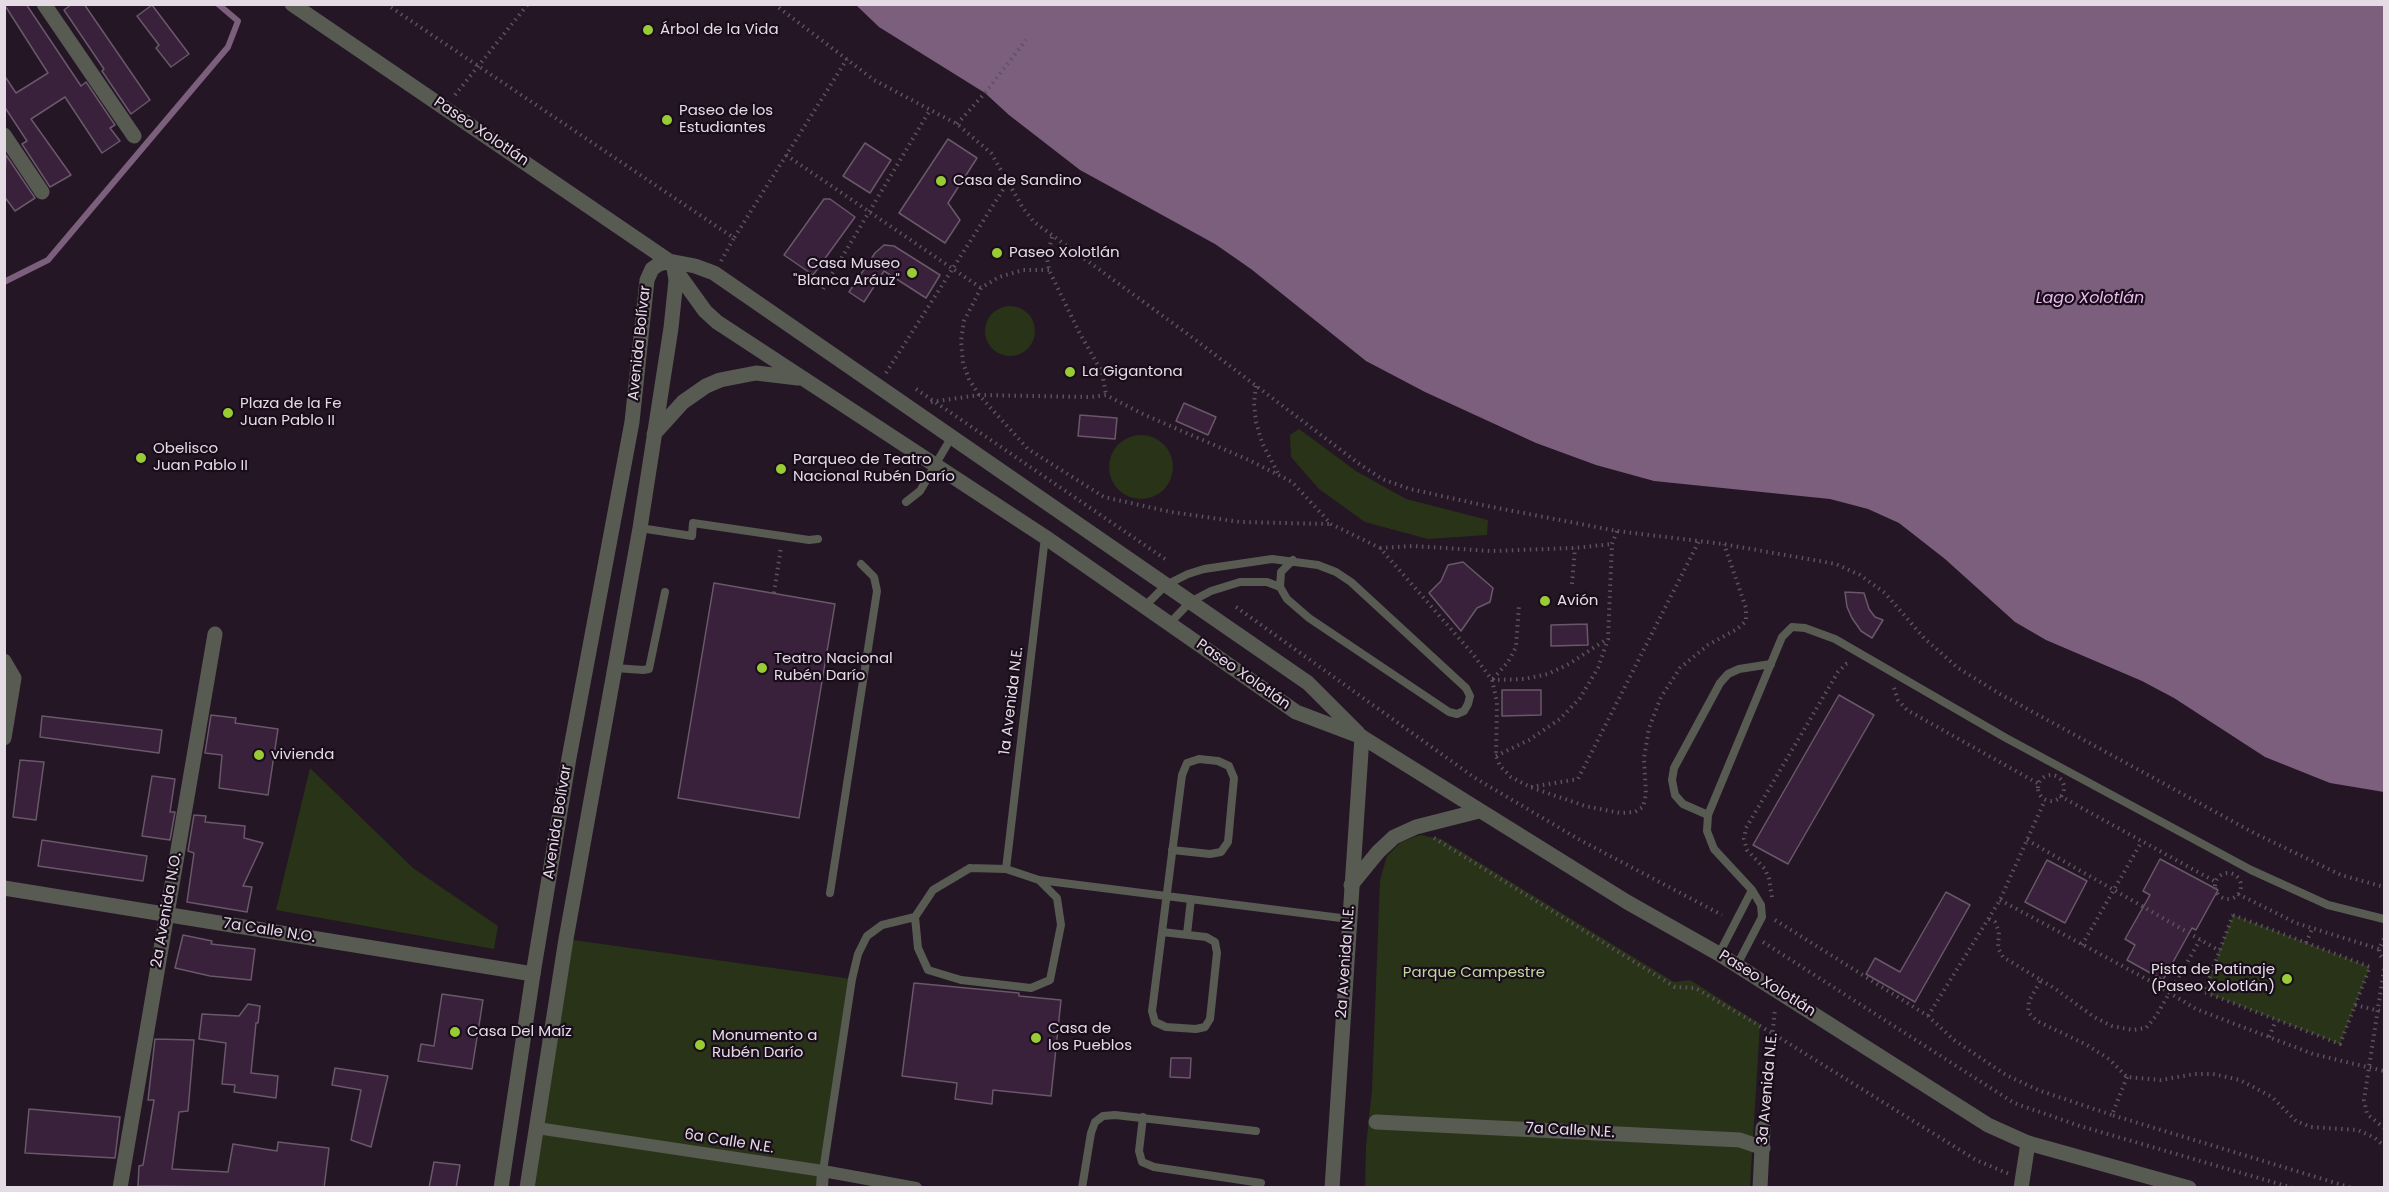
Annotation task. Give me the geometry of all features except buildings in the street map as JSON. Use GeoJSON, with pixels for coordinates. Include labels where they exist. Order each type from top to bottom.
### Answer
{"type":"FeatureCollection","features":[{"type":"Feature","properties":{"kind":"street"},"geometry":{"type":"LineString","coordinates":[[44,4],[134,136]]}},
{"type":"Feature","properties":{"kind":"street","name":"Paseo Xolotlán"},"geometry":{"type":"LineString","coordinates":[[292,4],[669,261],[705,311],[717,322],[1045,537],[1296,712],[1362,737],[1627,902],[1737,965],[1988,1125],[2028,1143],[2189,1188]]}},
{"type":"Feature","properties":{"kind":"street"},"geometry":{"type":"LineString","coordinates":[[4,135],[42,192]]}},
{"type":"Feature","properties":{"kind":"street"},"geometry":{"type":"LineString","coordinates":[[615,224],[640,248],[647,266],[647,280]]}},
{"type":"Feature","properties":{"kind":"street","name":"Paseo Xolotlán"},"geometry":{"type":"LineString","coordinates":[[669,261],[695,266],[714,273],[1308,683],[1362,737]]}},
{"type":"Feature","properties":{"kind":"street","name":"Avenida Bolívar"},"geometry":{"type":"LineString","coordinates":[[501,1188],[533,974],[569,759],[632,422],[647,280],[656,266],[669,261],[674,268],[676,280],[671,328],[640,528],[566,939],[527,1188]]}},
{"type":"Feature","properties":{"kind":"street"},"geometry":{"type":"LineString","coordinates":[[654,434],[683,402],[706,386],[720,380],[756,373],[803,379]]}},
{"type":"Feature","properties":{"kind":"street","name":"2a Avenida N.O."},"geometry":{"type":"LineString","coordinates":[[120,1188],[215,634]]}},
{"type":"Feature","properties":{"kind":"street"},"geometry":{"type":"LineString","coordinates":[[4,661],[14,678],[4,738]]}},
{"type":"Feature","properties":{"kind":"street","name":"2a Avenida N.E."},"geometry":{"type":"LineString","coordinates":[[1332,1188],[1362,737]]}},
{"type":"Feature","properties":{"kind":"street"},"geometry":{"type":"LineString","coordinates":[[1351,885],[1378,852],[1394,837],[1416,827],[1479,811]]}},
{"type":"Feature","properties":{"kind":"street","name":"7a Calle N.O."},"geometry":{"type":"LineString","coordinates":[[4,888],[533,974]]}},
{"type":"Feature","properties":{"kind":"street","name":"7a Calle N.E."},"geometry":{"type":"LineString","coordinates":[[1376,1122],[1740,1140],[1763,1148]]}},
{"type":"Feature","properties":{"kind":"street","name":"6a Calle N.E."},"geometry":{"type":"LineString","coordinates":[[537,1128],[823,1171],[916,1188]]}},
{"type":"Feature","properties":{"kind":"street","name":"3a Avenida N.E."},"geometry":{"type":"LineString","coordinates":[[1760,1188],[1763,1128]]}},
{"type":"Feature","properties":{"kind":"street"},"geometry":{"type":"LineString","coordinates":[[2021,1183],[2028,1143]]}},
{"type":"Feature","properties":{"kind":"street"},"geometry":{"type":"LineString","coordinates":[[822,1188],[823,1171]]}},
{"type":"Feature","properties":{"kind":"lane"},"geometry":{"type":"LineString","coordinates":[[906,502],[920,491],[951,438]]}},
{"type":"Feature","properties":{"kind":"lane"},"geometry":{"type":"LineString","coordinates":[[640,528],[692,537],[693,523],[783,537],[819,539]]}},
{"type":"Feature","properties":{"kind":"lane","name":"1a Avenida N.E."},"geometry":{"type":"LineString","coordinates":[[1006,869],[1045,537]]}},
{"type":"Feature","properties":{"kind":"lane"},"geometry":{"type":"LineString","coordinates":[[1145,606],[1166,585],[1204,569],[1258,559],[1293,560],[1318,565],[1336,572],[1351,582],[1466,688],[1470,696],[1464,711],[1457,714],[1449,712],[1309,618],[1287,599],[1280,587],[1281,572],[1293,560]]}},
{"type":"Feature","properties":{"kind":"lane"},"geometry":{"type":"LineString","coordinates":[[830,894],[877,591],[873,576],[861,564]]}},
{"type":"Feature","properties":{"kind":"lane"},"geometry":{"type":"LineString","coordinates":[[1170,623],[1190,602],[1211,591],[1240,582],[1255,581],[1280,587]]}},
{"type":"Feature","properties":{"kind":"lane"},"geometry":{"type":"LineString","coordinates":[[615,668],[649,669],[665,592]]}},
{"type":"Feature","properties":{"kind":"lane"},"geometry":{"type":"LineString","coordinates":[[1737,965],[1762,917],[1761,905],[1752,890],[1714,849],[1707,831],[1708,815],[1782,637],[1792,627],[1805,628],[1835,639],[2006,738],[2251,870],[2328,905],[2385,919]]}},
{"type":"Feature","properties":{"kind":"lane"},"geometry":{"type":"LineString","coordinates":[[1708,815],[1683,804],[1675,795],[1672,780],[1674,768],[1720,683],[1728,674],[1739,669],[1771,664]]}},
{"type":"Feature","properties":{"kind":"lane"},"geometry":{"type":"LineString","coordinates":[[1162,932],[1206,937],[1215,942],[1217,953],[1210,1019],[1206,1028],[1166,1027],[1155,1022],[1152,1011],[1166,896],[1172,850],[1182,775],[1187,763],[1199,759],[1218,761],[1230,766],[1234,778],[1228,842],[1221,852],[1210,854],[1172,850]]}},
{"type":"Feature","properties":{"kind":"lane"},"geometry":{"type":"LineString","coordinates":[[1039,880],[1057,898],[1061,926],[1050,981],[1031,988],[961,980],[928,970],[918,948],[915,917],[933,890],[970,868],[1006,869],[1039,880],[1349,919]]}},
{"type":"Feature","properties":{"kind":"lane"},"geometry":{"type":"LineString","coordinates":[[1719,954],[1752,890]]}},
{"type":"Feature","properties":{"kind":"lane"},"geometry":{"type":"LineString","coordinates":[[1187,934],[1191,899]]}},
{"type":"Feature","properties":{"kind":"lane"},"geometry":{"type":"LineString","coordinates":[[823,1171],[852,979],[858,954],[867,936],[882,925],[915,917]]}},
{"type":"Feature","properties":{"kind":"lane"},"geometry":{"type":"LineString","coordinates":[[1082,1188],[1091,1133],[1095,1122],[1103,1116],[1115,1115],[1256,1131]]}},
{"type":"Feature","properties":{"kind":"lane"},"geometry":{"type":"LineString","coordinates":[[1143,1118],[1139,1151],[1142,1162],[1154,1167],[1261,1183]]}},
{"type":"Feature","properties":{"kind":"path"},"geometry":{"type":"LineString","coordinates":[[387,4],[734,238]]}},
{"type":"Feature","properties":{"kind":"path"},"geometry":{"type":"LineString","coordinates":[[445,107],[477,64],[528,4]]}},
{"type":"Feature","properties":{"kind":"path"},"geometry":{"type":"LineString","coordinates":[[774,4],[874,80],[957,124],[991,153],[1023,208],[1034,222],[1358,464],[1382,479],[1410,489],[1617,531],[1723,544],[1836,564],[1860,575],[1884,593],[1924,638],[1958,668],[2000,694],[2254,833],[2341,875],[2385,887]]}},
{"type":"Feature","properties":{"kind":"path"},"geometry":{"type":"LineString","coordinates":[[957,124],[986,93],[1026,40]]}},
{"type":"Feature","properties":{"kind":"path"},"geometry":{"type":"LineString","coordinates":[[714,273],[847,59]]}},
{"type":"Feature","properties":{"kind":"path"},"geometry":{"type":"LineString","coordinates":[[823,289],[930,110]]}},
{"type":"Feature","properties":{"kind":"path"},"geometry":{"type":"LineString","coordinates":[[786,155],[981,288]]}},
{"type":"Feature","properties":{"kind":"path"},"geometry":{"type":"LineString","coordinates":[[878,386],[1008,181]]}},
{"type":"Feature","properties":{"kind":"path"},"geometry":{"type":"LineString","coordinates":[[1052,237],[1047,258],[1049,270],[1079,332],[1102,372],[1106,395]]}},
{"type":"Feature","properties":{"kind":"path"},"geometry":{"type":"LineString","coordinates":[[1049,270],[1023,270],[999,277],[981,288],[964,321],[961,341],[963,363],[969,379],[979,394],[1028,449],[1104,497],[1172,512],[1240,522],[1330,524]]}},
{"type":"Feature","properties":{"kind":"path"},"geometry":{"type":"LineString","coordinates":[[887,371],[897,377]]}},
{"type":"Feature","properties":{"kind":"path"},"geometry":{"type":"LineString","coordinates":[[906,383],[1168,561]]}},
{"type":"Feature","properties":{"kind":"path"},"geometry":{"type":"LineString","coordinates":[[1256,386],[1254,403],[1256,422],[1262,443],[1279,475]]}},
{"type":"Feature","properties":{"kind":"path"},"geometry":{"type":"LineString","coordinates":[[906,406],[979,394],[1090,398],[1106,395],[1144,415],[1292,482],[1330,524],[1380,548],[1432,610],[1472,652],[1492,680],[1497,702],[1496,756],[1500,766],[1511,777],[1530,787],[1585,806],[1620,813],[1635,812],[1643,807],[1646,794],[1644,758],[1649,728],[1661,698],[1680,668],[1708,645],[1737,629],[1746,621],[1746,608],[1723,544]]}},
{"type":"Feature","properties":{"kind":"path"},"geometry":{"type":"LineString","coordinates":[[1496,756],[1537,735],[1560,719],[1580,698],[1598,668],[1608,639],[1612,544],[1617,531]]}},
{"type":"Feature","properties":{"kind":"path"},"geometry":{"type":"LineString","coordinates":[[774,593],[783,537]]}},
{"type":"Feature","properties":{"kind":"path"},"geometry":{"type":"LineString","coordinates":[[1530,787],[1578,779],[1699,541]]}},
{"type":"Feature","properties":{"kind":"path"},"geometry":{"type":"LineString","coordinates":[[1380,548],[1413,546],[1491,551],[1575,548],[1612,544]]}},
{"type":"Feature","properties":{"kind":"path"},"geometry":{"type":"LineString","coordinates":[[1572,584],[1575,548]]}},
{"type":"Feature","properties":{"kind":"path"},"geometry":{"type":"LineString","coordinates":[[1492,680],[1508,662],[1516,647],[1519,605]]}},
{"type":"Feature","properties":{"kind":"path"},"geometry":{"type":"LineString","coordinates":[[1236,607],[1475,778],[1581,840],[1722,915]]}},
{"type":"Feature","properties":{"kind":"path"},"geometry":{"type":"LineString","coordinates":[[1492,680],[1526,679],[1548,674],[1569,664],[1608,639]]}},
{"type":"Feature","properties":{"kind":"path"},"geometry":{"type":"LineString","coordinates":[[1773,903],[1765,868],[1747,850],[1744,839],[1746,828],[1838,672],[1846,664],[1856,662]]}},
{"type":"Feature","properties":{"kind":"path"},"geometry":{"type":"LineString","coordinates":[[1892,680],[1898,700],[1907,710],[2038,784]]}},
{"type":"Feature","properties":{"kind":"path"},"geometry":{"type":"LineString","coordinates":[[2045,776],[2057,777],[2064,788],[2054,801],[2045,800],[2039,794],[2038,784],[2045,776]]}},
{"type":"Feature","properties":{"kind":"path"},"geometry":{"type":"LineString","coordinates":[[2060,796],[2216,882]]}},
{"type":"Feature","properties":{"kind":"path"},"geometry":{"type":"LineString","coordinates":[[1928,1016],[2000,900],[2045,800]]}},
{"type":"Feature","properties":{"kind":"path"},"geometry":{"type":"LineString","coordinates":[[1416,827],[1675,987],[1695,988],[1772,1033],[1976,1160],[2021,1183]]}},
{"type":"Feature","properties":{"kind":"path"},"geometry":{"type":"LineString","coordinates":[[2027,840],[2220,951]]}},
{"type":"Feature","properties":{"kind":"path"},"geometry":{"type":"LineString","coordinates":[[2082,945],[2142,841]]}},
{"type":"Feature","properties":{"kind":"path"},"geometry":{"type":"LineString","coordinates":[[2223,874],[2235,875],[2241,886],[2238,894],[2231,899],[2223,898],[2217,892],[2216,882],[2223,874]]}},
{"type":"Feature","properties":{"kind":"path"},"geometry":{"type":"LineString","coordinates":[[2238,894],[2296,923],[2379,948]]}},
{"type":"Feature","properties":{"kind":"path"},"geometry":{"type":"LineString","coordinates":[[2000,900],[2196,1009],[2313,1054],[2368,1069],[2385,1071]]}},
{"type":"Feature","properties":{"kind":"path"},"geometry":{"type":"LineString","coordinates":[[1771,926],[1775,920],[1774,912]]}},
{"type":"Feature","properties":{"kind":"path"},"geometry":{"type":"LineString","coordinates":[[2233,915],[2370,967],[2340,1044],[2204,992],[2220,951],[2233,915]]}},
{"type":"Feature","properties":{"kind":"path"},"geometry":{"type":"LineString","coordinates":[[1989,919],[1995,922],[1999,932],[1998,948],[2003,957],[2057,990],[2094,1017],[2112,1026],[2133,1030],[2146,1028],[2170,993],[2200,940]]}},
{"type":"Feature","properties":{"kind":"path"},"geometry":{"type":"LineString","coordinates":[[1775,920],[1928,1016],[1954,1040],[2006,1075],[2038,1090],[2112,1115],[2352,1188]]}},
{"type":"Feature","properties":{"kind":"path"},"geometry":{"type":"LineString","coordinates":[[2306,943],[2312,928]]}},
{"type":"Feature","properties":{"kind":"path"},"geometry":{"type":"LineString","coordinates":[[1767,932],[1761,941],[2014,1103],[2080,1126],[2293,1188]]}},
{"type":"Feature","properties":{"kind":"path"},"geometry":{"type":"LineString","coordinates":[[2385,939],[2379,948],[2380,955],[2385,960]]}},
{"type":"Feature","properties":{"kind":"path"},"geometry":{"type":"LineString","coordinates":[[2385,969],[2364,1100],[2367,1114],[2385,1128]]}},
{"type":"Feature","properties":{"kind":"path"},"geometry":{"type":"LineString","coordinates":[[2041,980],[2029,1001],[2028,1012],[2037,1021],[2087,1045],[2109,1059],[2127,1077],[2161,1080],[2194,1074],[2213,1074],[2240,1080],[2272,1097],[2296,1121],[2311,1127],[2358,1130],[2385,1146]]}},
{"type":"Feature","properties":{"kind":"path","name":"3a Avenida N.E."},"geometry":{"type":"LineString","coordinates":[[1763,1128],[1777,990]]}},
{"type":"Feature","properties":{"kind":"path"},"geometry":{"type":"LineString","coordinates":[[2355,1005],[2385,1012]]}},
{"type":"Feature","properties":{"kind":"path"},"geometry":{"type":"LineString","coordinates":[[2269,1037],[2276,1020]]}},
{"type":"Feature","properties":{"kind":"path"},"geometry":{"type":"LineString","coordinates":[[2112,1115],[2127,1077]]}},
{"type":"Feature","properties":{"kind":"green space"},"geometry":{"type":"Polygon","coordinates":[[[1005,306],[1015,306],[1028,313],[1035,326],[1035,336],[1028,349],[1015,356],[1005,356],[996,352],[989,345],[985,336],[985,326],[989,317],[996,310],[1005,306]]]}},
{"type":"Feature","properties":{"kind":"green space"},"geometry":{"type":"Polygon","coordinates":[[[1299,429],[1356,471],[1406,499],[1488,520],[1487,535],[1428,539],[1365,522],[1319,489],[1291,457],[1290,435],[1299,429]]]}},
{"type":"Feature","properties":{"kind":"green space"},"geometry":{"type":"Polygon","coordinates":[[[1135,435],[1147,435],[1164,444],[1171,455],[1173,467],[1171,479],[1164,490],[1147,499],[1135,499],[1123,494],[1114,485],[1109,473],[1109,461],[1114,449],[1123,440],[1135,435]]]}},
{"type":"Feature","properties":{"kind":"green space"},"geometry":{"type":"Polygon","coordinates":[[[310,768],[413,868],[498,926],[494,949],[276,910],[310,768]]]}},
{"type":"Feature","properties":{"kind":"green space","name":"Parque Campestre"},"geometry":{"type":"Polygon","coordinates":[[[1420,835],[1441,839],[1674,982],[1690,980],[1760,1024],[1750,1187],[1365,1188],[1366,1146],[1372,1090],[1380,880],[1387,856],[1401,842],[1420,835]]]}},
{"type":"Feature","properties":{"kind":"green space","name":"Pista de Patinaje (Paseo Xolotlán)"},"geometry":{"type":"Polygon","coordinates":[[[2233,915],[2370,967],[2340,1044],[2204,992],[2233,915]]]}},
{"type":"Feature","properties":{"kind":"green space"},"geometry":{"type":"Polygon","coordinates":[[[566,939],[852,979],[822,1187],[527,1188],[566,939]]]}},
{"type":"Feature","properties":{"kind":"water","name":"Lago Xolotlán"},"geometry":{"type":"Polygon","coordinates":[[[856,5],[2384,5],[2384,792],[2330,783],[2265,757],[2174,698],[2142,681],[2046,640],[2015,622],[1945,559],[1899,523],[1868,509],[1830,499],[1654,481],[1596,465],[1536,443],[1425,392],[1366,361],[1251,269],[1215,244],[1080,170],[1009,115],[985,93],[879,27],[856,5]]]}},
{"type":"Feature","properties":{"kind":"waterway"},"geometry":{"type":"LineString","coordinates":[[4,282],[48,260],[228,47],[238,21],[218,4]]}},
{"type":"Feature","properties":{"kind":"place","name":"Árbol de la Vida"},"geometry":{"type":"Point","coordinates":[648,30]}},
{"type":"Feature","properties":{"kind":"place","name":"Paseo de los Estudiantes"},"geometry":{"type":"Point","coordinates":[667,120]}},
{"type":"Feature","properties":{"kind":"place","name":"Casa de Sandino"},"geometry":{"type":"Point","coordinates":[941,181]}},
{"type":"Feature","properties":{"kind":"place","name":"Paseo Xolotlán"},"geometry":{"type":"Point","coordinates":[997,253]}},
{"type":"Feature","properties":{"kind":"place","name":"Casa Museo \"Blanca Aráuz\""},"geometry":{"type":"Point","coordinates":[912,273]}},
{"type":"Feature","properties":{"kind":"place","name":"La Gigantona"},"geometry":{"type":"Point","coordinates":[1070,372]}},
{"type":"Feature","properties":{"kind":"place","name":"Plaza de la Fe Juan Pablo II"},"geometry":{"type":"Point","coordinates":[228,413]}},
{"type":"Feature","properties":{"kind":"place","name":"Obelisco Juan Pablo II"},"geometry":{"type":"Point","coordinates":[141,458]}},
{"type":"Feature","properties":{"kind":"place","name":"Parqueo de Teatro Nacional Rubén Darío"},"geometry":{"type":"Point","coordinates":[781,469]}},
{"type":"Feature","properties":{"kind":"place","name":"Avión"},"geometry":{"type":"Point","coordinates":[1545,601]}},
{"type":"Feature","properties":{"kind":"place","name":"Teatro Nacional Rubén Darío"},"geometry":{"type":"Point","coordinates":[762,668]}},
{"type":"Feature","properties":{"kind":"place","name":"vivienda"},"geometry":{"type":"Point","coordinates":[259,755]}},
{"type":"Feature","properties":{"kind":"place","name":"Pista de Patinaje (Paseo Xolotlán)"},"geometry":{"type":"Point","coordinates":[2287,979]}},
{"type":"Feature","properties":{"kind":"place","name":"Casa Del Maíz"},"geometry":{"type":"Point","coordinates":[455,1032]}},
{"type":"Feature","properties":{"kind":"place","name":"Casa de los Pueblos"},"geometry":{"type":"Point","coordinates":[1036,1038]}},
{"type":"Feature","properties":{"kind":"place","name":"Monumento a Rubén Darío"},"geometry":{"type":"Point","coordinates":[700,1045]}}]}
